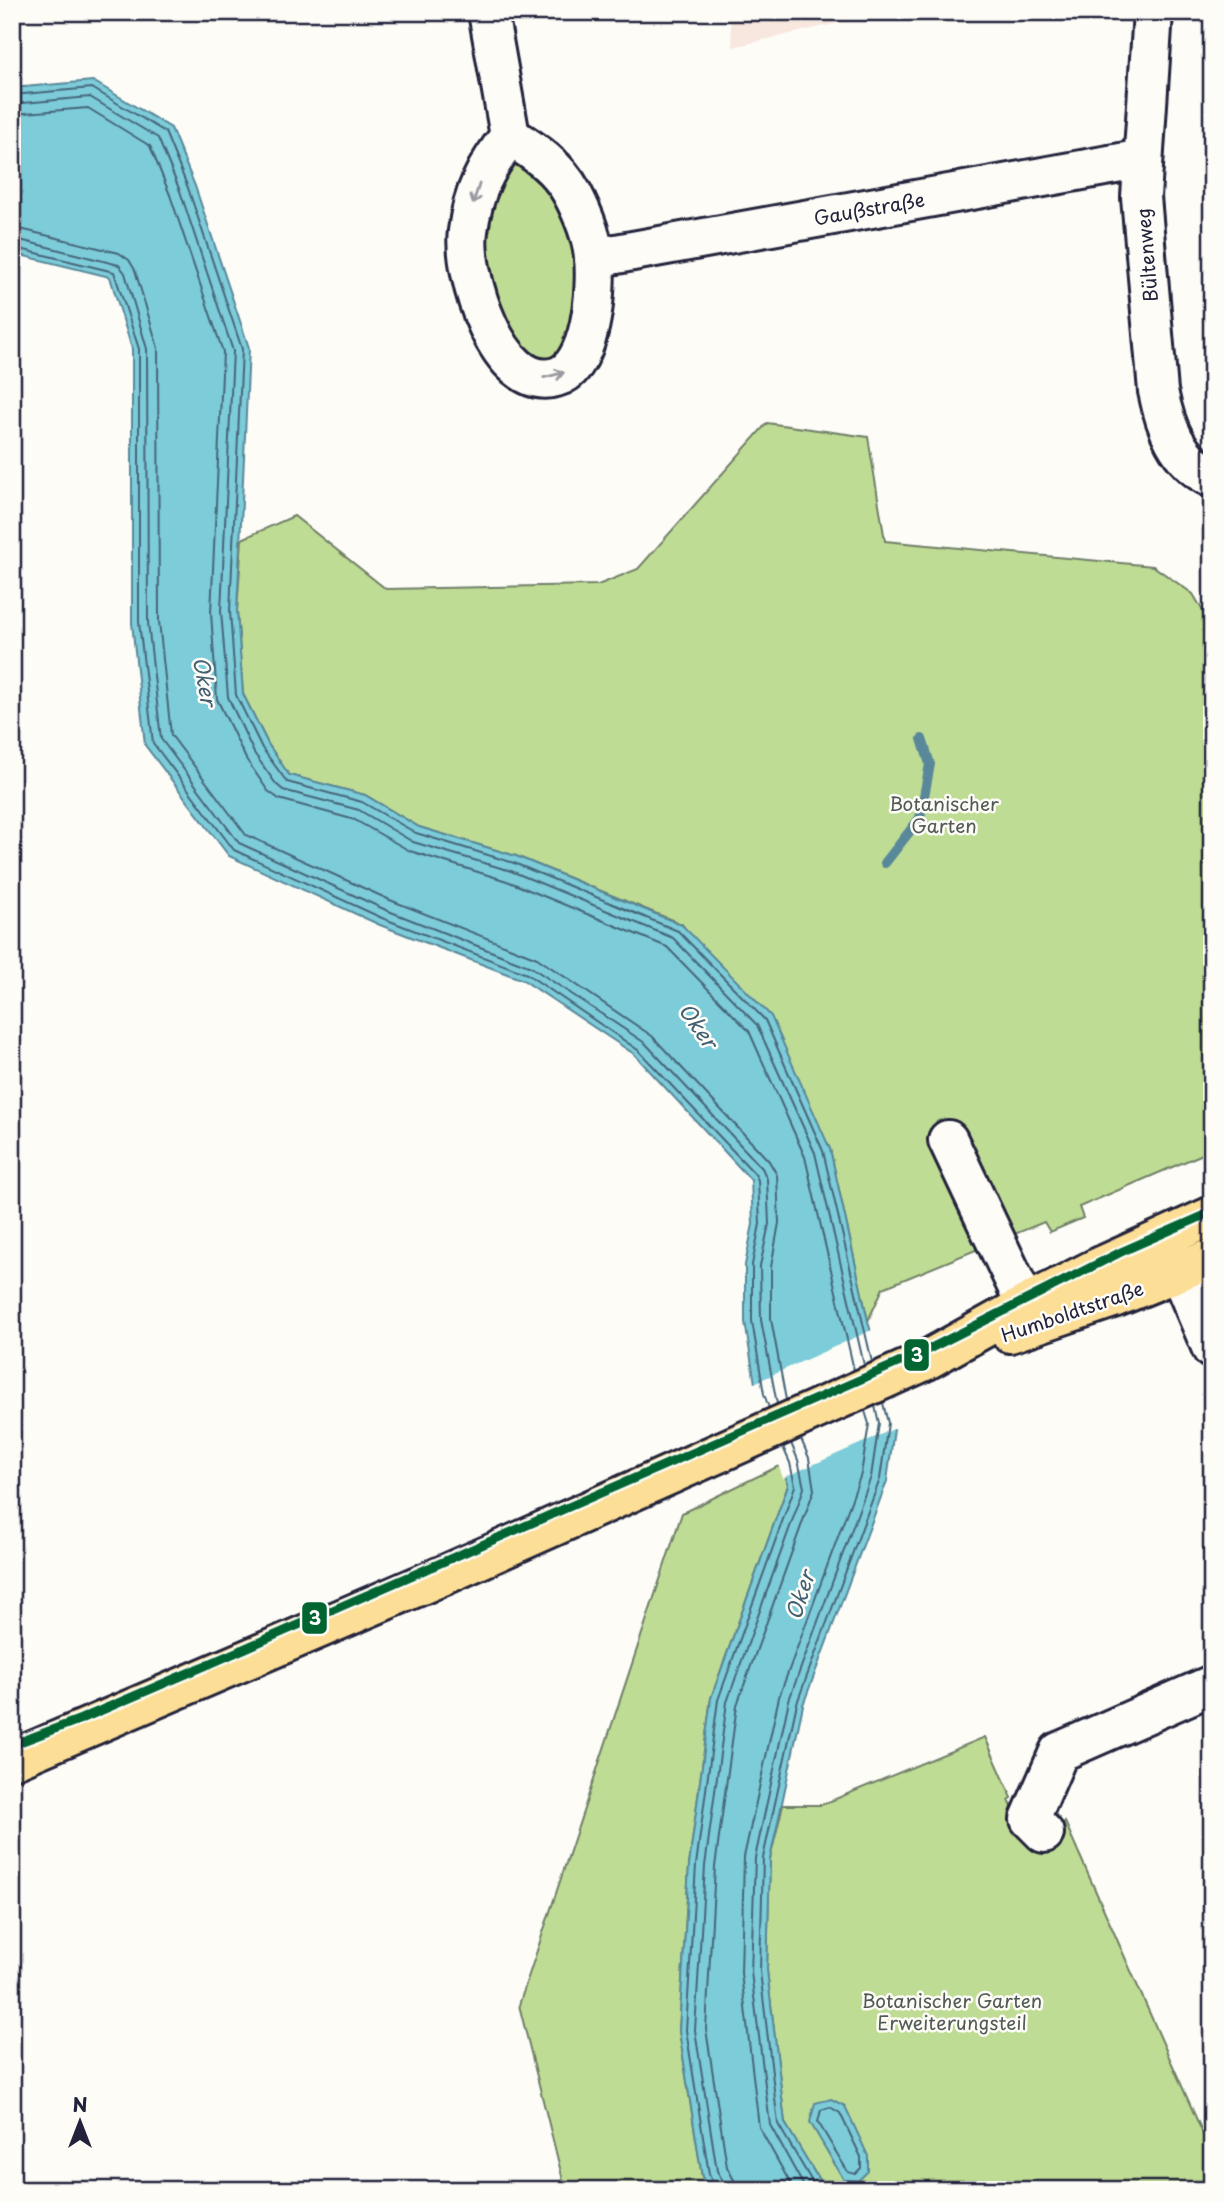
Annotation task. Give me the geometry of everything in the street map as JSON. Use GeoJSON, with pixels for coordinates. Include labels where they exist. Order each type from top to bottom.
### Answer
{"type":"FeatureCollection","features":[{"type":"Feature","properties":{"kind":"main road","name":"Humboldtstraße"},"geometry":{"type":"LineString","coordinates":[[12,1760],[449,1573],[925,1361],[1026,1305],[1212,1216]]}},
{"type":"Feature","properties":{"kind":"main road","name":"Humboldtstraße"},"geometry":{"type":"LineString","coordinates":[[925,1361],[1079,1311],[1195,1266]]}},
{"type":"Feature","properties":{"kind":"street"},"geometry":{"type":"LineString","coordinates":[[488,12],[510,135],[481,178],[471,207],[467,234],[472,282],[482,311],[506,355],[518,369],[544,379],[557,377],[570,370],[578,359],[590,323],[594,292],[594,258],[590,235],[570,190],[555,169],[510,135]]}},
{"type":"Feature","properties":{"kind":"street","name":"Bültenweg"},"geometry":{"type":"LineString","coordinates":[[1153,12],[1141,197],[1158,391],[1164,423],[1178,449],[1212,478]]}},
{"type":"Feature","properties":{"kind":"street","name":"Gaußstraße"},"geometry":{"type":"LineString","coordinates":[[594,258],[1143,159]]}},
{"type":"Feature","properties":{"kind":"street"},"geometry":{"type":"LineString","coordinates":[[948,1140],[1026,1305]]}},
{"type":"Feature","properties":{"kind":"street"},"geometry":{"type":"LineString","coordinates":[[1164,1237],[1195,1266],[1212,1349]]}},
{"type":"Feature","properties":{"kind":"street"},"geometry":{"type":"LineString","coordinates":[[1044,1833],[1030,1819],[1059,1752],[1212,1685]]}},
{"type":"Feature","properties":{"kind":"shaded area"},"geometry":{"type":"Polygon","coordinates":[[[729,12],[886,12],[733,47],[729,12]]]}},
{"type":"Feature","properties":{"kind":"green space"},"geometry":{"type":"Polygon","coordinates":[[[516,165],[540,178],[558,204],[571,235],[578,262],[570,343],[546,365],[515,349],[479,259],[501,169],[516,165]]]}},
{"type":"Feature","properties":{"kind":"green space","name":"Botanischer Garten"},"geometry":{"type":"Polygon","coordinates":[[[767,423],[868,437],[885,541],[1153,566],[1193,594],[1212,631],[1212,1150],[1079,1207],[1083,1218],[1050,1232],[1044,1222],[883,1288],[868,1321],[830,1149],[682,924],[516,856],[419,827],[365,795],[289,775],[268,744],[243,694],[237,611],[242,539],[294,516],[386,589],[598,585],[638,569],[767,423]]]}},
{"type":"Feature","properties":{"kind":"green space"},"geometry":{"type":"Polygon","coordinates":[[[783,1464],[788,1485],[711,1698],[689,1865],[679,2031],[702,2177],[710,2190],[546,2190],[564,2184],[519,2005],[682,1513],[783,1464]]]}},
{"type":"Feature","properties":{"kind":"green space","name":"Botanischer Garten Erweiterungsteil"},"geometry":{"type":"Polygon","coordinates":[[[985,1737],[1012,1798],[1009,1800],[1016,1816],[1044,1833],[1065,1822],[1212,2154],[1212,2190],[825,2190],[785,2123],[767,1970],[770,1859],[783,1805],[821,1805],[985,1737]]]}},
{"type":"Feature","properties":{"kind":"water","name":"Oker"},"geometry":{"type":"Polygon","coordinates":[[[93,81],[171,128],[195,186],[249,348],[237,611],[243,694],[268,744],[289,775],[365,795],[419,827],[516,856],[682,925],[771,1016],[830,1149],[868,1321],[895,1422],[887,1481],[803,1705],[770,1859],[767,1970],[785,2123],[825,2190],[710,2190],[702,2177],[679,2031],[689,1865],[711,1698],[788,1485],[783,1464],[757,1396],[745,1322],[745,1265],[753,1224],[751,1180],[634,1054],[523,980],[380,925],[229,856],[145,745],[132,623],[132,349],[110,277],[12,253],[12,88],[93,81]]]}},
{"type":"Feature","properties":{"kind":"water"},"geometry":{"type":"Polygon","coordinates":[[[831,2099],[845,2106],[868,2156],[868,2171],[858,2181],[844,2180],[810,2122],[815,2103],[831,2099]]]}},
{"type":"Feature","properties":{"kind":"pier"},"geometry":{"type":"Polygon","coordinates":[[[874,1329],[899,1421],[898,1427],[783,1478],[754,1397],[752,1384],[874,1329]]]}},
{"type":"Feature","properties":{"kind":"waterway"},"geometry":{"type":"LineString","coordinates":[[885,863],[920,818],[930,764],[922,739]]}},
{"type":"Feature","properties":{"kind":"transit line","name":"3"},"geometry":{"type":"LineString","coordinates":[[12,1745],[81,1719],[216,1661],[921,1353],[1123,1251],[1212,1212]]}}]}
